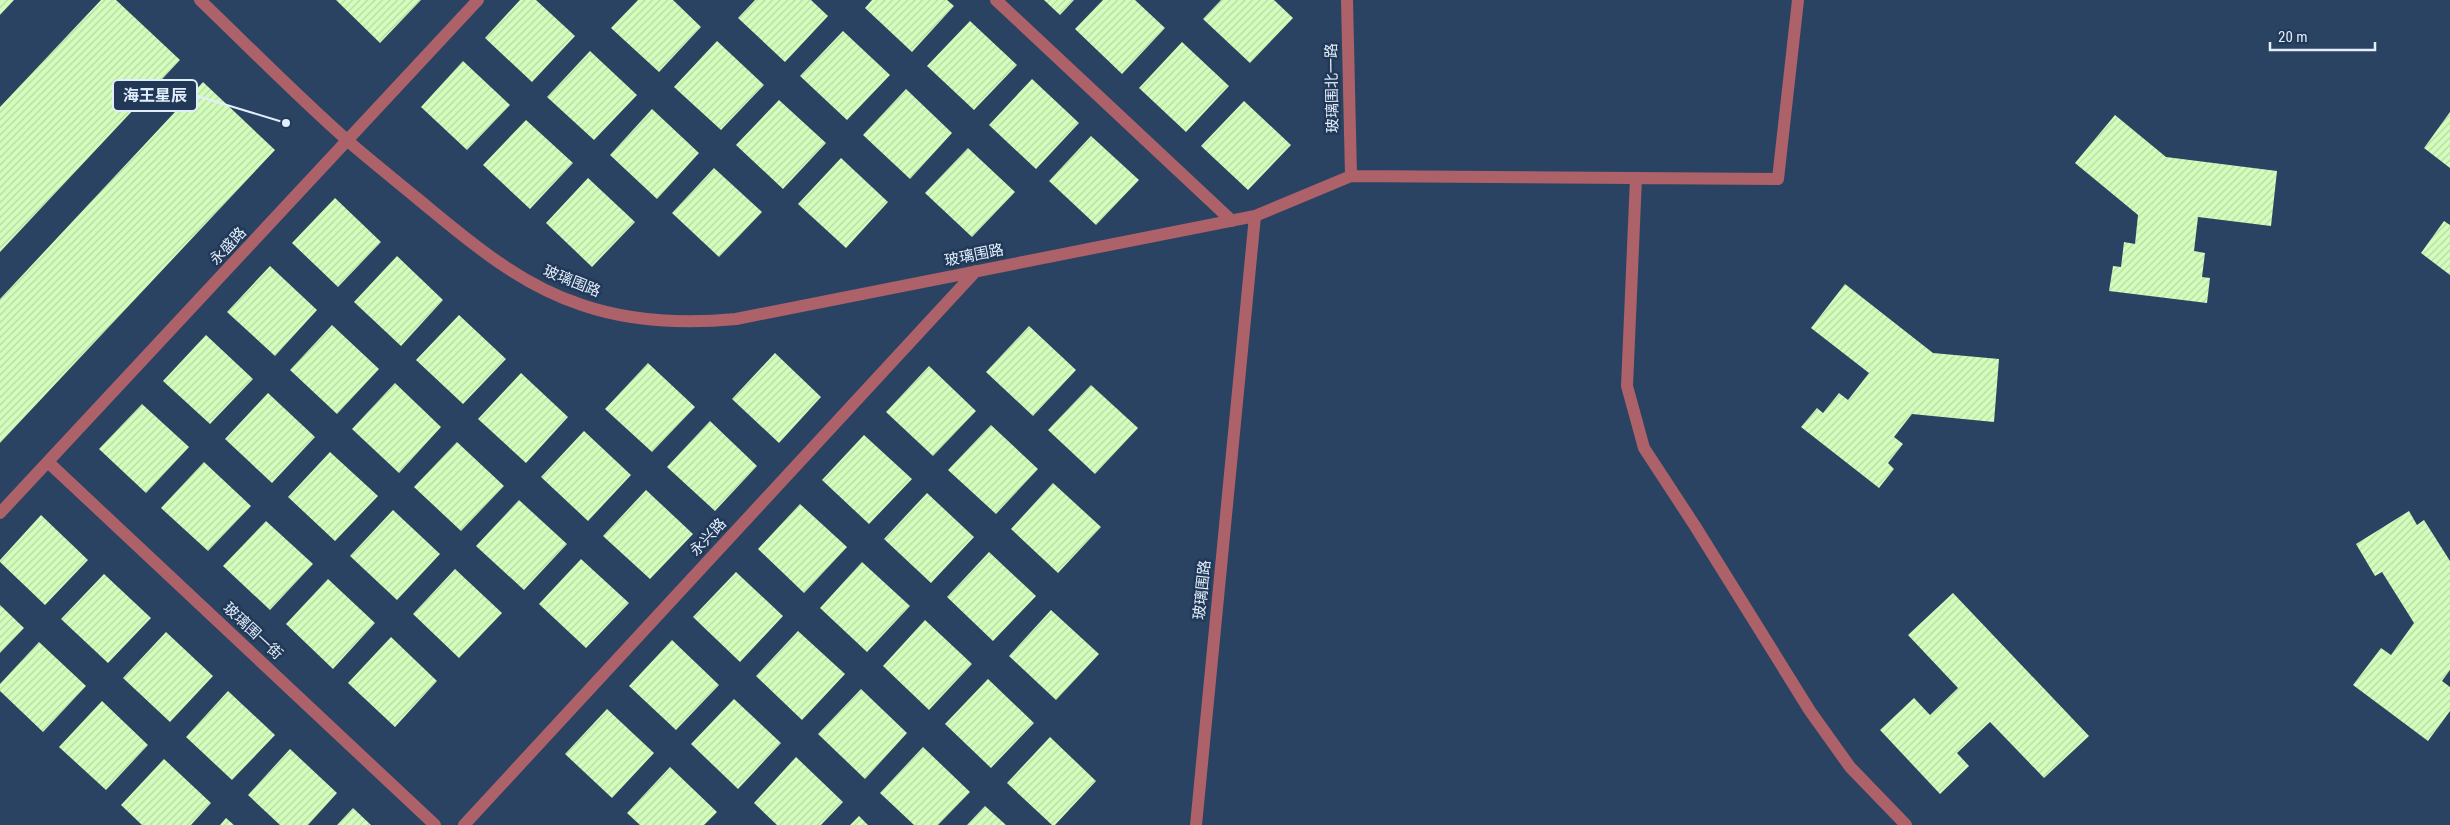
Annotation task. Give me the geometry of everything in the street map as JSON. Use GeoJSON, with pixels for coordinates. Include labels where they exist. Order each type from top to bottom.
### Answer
{"type":"FeatureCollection","features":[{"type":"Feature","properties":{"kind":"street","name":"玻璃围路"},"geometry":{"type":"LineString","coordinates":[[200,0],[348,141],[480,250],[512,273],[564,298],[620,316],[687,322],[736,319],[1255,216],[1196,825]]}},
{"type":"Feature","properties":{"kind":"street","name":"永盛路"},"geometry":{"type":"LineString","coordinates":[[0,513],[478,0]]}},
{"type":"Feature","properties":{"kind":"street"},"geometry":{"type":"LineString","coordinates":[[996,0],[1232,221]]}},
{"type":"Feature","properties":{"kind":"street","name":"玻璃围北一路"},"geometry":{"type":"LineString","coordinates":[[1347,0],[1351,176]]}},
{"type":"Feature","properties":{"kind":"street"},"geometry":{"type":"LineString","coordinates":[[1255,216],[1351,176],[1778,179],[1798,0]]}},
{"type":"Feature","properties":{"kind":"street"},"geometry":{"type":"LineString","coordinates":[[1636,178],[1627,386],[1644,448],[1810,711],[1850,767],[1906,825]]}},
{"type":"Feature","properties":{"kind":"street","name":"永兴路"},"geometry":{"type":"LineString","coordinates":[[464,825],[976,271]]}},
{"type":"Feature","properties":{"kind":"street","name":"玻璃围一街"},"geometry":{"type":"LineString","coordinates":[[48,462],[436,825]]}},
{"type":"Feature","properties":{"kind":"building"},"geometry":{"type":"Polygon","coordinates":[[[0,0],[14,0],[0,15],[0,0]]]}},
{"type":"Feature","properties":{"kind":"building"},"geometry":{"type":"Polygon","coordinates":[[[101,0],[116,0],[180,60],[0,252],[0,107],[101,0]]]}},
{"type":"Feature","properties":{"kind":"building"},"geometry":{"type":"Polygon","coordinates":[[[336,0],[421,0],[380,43],[336,0]]]}},
{"type":"Feature","properties":{"kind":"building"},"geometry":{"type":"Polygon","coordinates":[[[520,0],[536,0],[575,36],[532,82],[485,38],[520,0]]]}},
{"type":"Feature","properties":{"kind":"building"},"geometry":{"type":"Polygon","coordinates":[[[638,0],[673,0],[701,27],[659,72],[611,28],[638,0]]]}},
{"type":"Feature","properties":{"kind":"building"},"geometry":{"type":"Polygon","coordinates":[[[755,0],[811,0],[828,16],[785,62],[738,18],[755,0]]]}},
{"type":"Feature","properties":{"kind":"building"},"geometry":{"type":"Polygon","coordinates":[[[872,0],[947,0],[954,6],[912,52],[865,8],[872,0]]]}},
{"type":"Feature","properties":{"kind":"building"},"geometry":{"type":"Polygon","coordinates":[[[1044,0],[1074,0],[1060,15],[1044,0]]]}},
{"type":"Feature","properties":{"kind":"building"},"geometry":{"type":"Polygon","coordinates":[[[1103,0],[1135,0],[1165,28],[1122,74],[1075,29],[1103,0]]]}},
{"type":"Feature","properties":{"kind":"building"},"geometry":{"type":"Polygon","coordinates":[[[1221,0],[1274,0],[1293,18],[1250,63],[1203,19],[1221,0]]]}},
{"type":"Feature","properties":{"kind":"building"},"geometry":{"type":"Polygon","coordinates":[[[970,21],[1017,65],[974,110],[927,66],[970,21]]]}},
{"type":"Feature","properties":{"kind":"building"},"geometry":{"type":"Polygon","coordinates":[[[843,31],[890,75],[847,120],[800,76],[843,31]]]}},
{"type":"Feature","properties":{"kind":"building"},"geometry":{"type":"Polygon","coordinates":[[[717,41],[764,85],[721,130],[674,87],[717,41]]]}},
{"type":"Feature","properties":{"kind":"building"},"geometry":{"type":"Polygon","coordinates":[[[1182,42],[1229,86],[1186,132],[1139,88],[1182,42]]]}},
{"type":"Feature","properties":{"kind":"building"},"geometry":{"type":"Polygon","coordinates":[[[590,51],[637,95],[594,140],[547,97],[590,51]]]}},
{"type":"Feature","properties":{"kind":"building"},"geometry":{"type":"Polygon","coordinates":[[[463,61],[510,105],[467,150],[421,107],[463,61]]]}},
{"type":"Feature","properties":{"kind":"building"},"geometry":{"type":"Polygon","coordinates":[[[1032,79],[1079,123],[1036,169],[989,125],[1032,79]]]}},
{"type":"Feature","properties":{"kind":"building"},"geometry":{"type":"Polygon","coordinates":[[[203,82],[275,150],[0,443],[0,299],[203,82]]]}},
{"type":"Feature","properties":{"kind":"building"},"geometry":{"type":"Polygon","coordinates":[[[906,89],[952,133],[910,179],[863,135],[906,89]]]}},
{"type":"Feature","properties":{"kind":"building"},"geometry":{"type":"Polygon","coordinates":[[[779,100],[826,143],[783,189],[736,145],[779,100]]]}},
{"type":"Feature","properties":{"kind":"building"},"geometry":{"type":"Polygon","coordinates":[[[1244,101],[1291,145],[1248,190],[1201,146],[1244,101]]]}},
{"type":"Feature","properties":{"kind":"building"},"geometry":{"type":"Polygon","coordinates":[[[652,109],[699,153],[657,199],[610,155],[652,109]]]}},
{"type":"Feature","properties":{"kind":"building"},"geometry":{"type":"Polygon","coordinates":[[[2450,112],[2450,168],[2424,148],[2450,112]]]}},
{"type":"Feature","properties":{"kind":"building"},"geometry":{"type":"Polygon","coordinates":[[[2115,115],[2166,157],[2277,171],[2271,226],[2198,217],[2194,251],[2205,253],[2202,277],[2210,278],[2207,303],[2109,291],[2113,266],[2121,267],[2124,242],[2135,244],[2138,215],[2075,163],[2115,115]]]}},
{"type":"Feature","properties":{"kind":"building"},"geometry":{"type":"Polygon","coordinates":[[[526,120],[573,163],[530,209],[483,165],[526,120]]]}},
{"type":"Feature","properties":{"kind":"building"},"geometry":{"type":"Polygon","coordinates":[[[1091,136],[1139,180],[1096,225],[1049,181],[1091,136]]]}},
{"type":"Feature","properties":{"kind":"building"},"geometry":{"type":"Polygon","coordinates":[[[968,148],[1015,192],[972,237],[925,193],[968,148]]]}},
{"type":"Feature","properties":{"kind":"building"},"geometry":{"type":"Polygon","coordinates":[[[841,158],[888,202],[846,248],[798,204],[841,158]]]}},
{"type":"Feature","properties":{"kind":"building"},"geometry":{"type":"Polygon","coordinates":[[[714,168],[762,212],[719,257],[672,213],[714,168]]]}},
{"type":"Feature","properties":{"kind":"building"},"geometry":{"type":"Polygon","coordinates":[[[588,178],[635,222],[592,267],[546,223],[588,178]]]}},
{"type":"Feature","properties":{"kind":"building"},"geometry":{"type":"Polygon","coordinates":[[[335,198],[381,242],[338,287],[292,243],[335,198]]]}},
{"type":"Feature","properties":{"kind":"building"},"geometry":{"type":"Polygon","coordinates":[[[2444,221],[2450,225],[2450,275],[2421,253],[2444,221]]]}},
{"type":"Feature","properties":{"kind":"building"},"geometry":{"type":"Polygon","coordinates":[[[397,256],[443,300],[401,346],[354,302],[397,256]]]}},
{"type":"Feature","properties":{"kind":"building"},"geometry":{"type":"Polygon","coordinates":[[[270,266],[317,310],[275,356],[227,312],[270,266]]]}},
{"type":"Feature","properties":{"kind":"building"},"geometry":{"type":"Polygon","coordinates":[[[1845,284],[1933,353],[1999,359],[1994,422],[1912,414],[1894,437],[1903,444],[1888,463],[1894,469],[1879,488],[1801,427],[1817,408],[1823,413],[1839,393],[1848,400],[1869,373],[1811,328],[1845,284]]]}},
{"type":"Feature","properties":{"kind":"building"},"geometry":{"type":"Polygon","coordinates":[[[459,315],[506,359],[463,404],[416,360],[459,315]]]}},
{"type":"Feature","properties":{"kind":"building"},"geometry":{"type":"Polygon","coordinates":[[[332,325],[379,369],[337,414],[290,370],[332,325]]]}},
{"type":"Feature","properties":{"kind":"building"},"geometry":{"type":"Polygon","coordinates":[[[1029,326],[1076,370],[1033,416],[986,372],[1029,326]]]}},
{"type":"Feature","properties":{"kind":"building"},"geometry":{"type":"Polygon","coordinates":[[[206,335],[253,379],[210,424],[163,381],[206,335]]]}},
{"type":"Feature","properties":{"kind":"building"},"geometry":{"type":"Polygon","coordinates":[[[775,353],[821,397],[779,443],[732,399],[775,353]]]}},
{"type":"Feature","properties":{"kind":"building"},"geometry":{"type":"Polygon","coordinates":[[[648,363],[695,407],[652,452],[605,409],[648,363]]]}},
{"type":"Feature","properties":{"kind":"building"},"geometry":{"type":"Polygon","coordinates":[[[929,366],[976,411],[933,456],[886,412],[929,366]]]}},
{"type":"Feature","properties":{"kind":"building"},"geometry":{"type":"Polygon","coordinates":[[[521,373],[568,417],[526,463],[478,419],[521,373]]]}},
{"type":"Feature","properties":{"kind":"building"},"geometry":{"type":"Polygon","coordinates":[[[395,383],[441,427],[399,473],[352,429],[395,383]]]}},
{"type":"Feature","properties":{"kind":"building"},"geometry":{"type":"Polygon","coordinates":[[[1091,385],[1138,428],[1095,474],[1048,430],[1091,385]]]}},
{"type":"Feature","properties":{"kind":"building"},"geometry":{"type":"Polygon","coordinates":[[[268,393],[315,437],[272,483],[225,439],[268,393]]]}},
{"type":"Feature","properties":{"kind":"building"},"geometry":{"type":"Polygon","coordinates":[[[142,404],[189,447],[146,493],[99,449],[142,404]]]}},
{"type":"Feature","properties":{"kind":"building"},"geometry":{"type":"Polygon","coordinates":[[[710,421],[757,466],[715,511],[667,467],[710,421]]]}},
{"type":"Feature","properties":{"kind":"building"},"geometry":{"type":"Polygon","coordinates":[[[991,425],[1038,469],[996,514],[948,470],[991,425]]]}},
{"type":"Feature","properties":{"kind":"building"},"geometry":{"type":"Polygon","coordinates":[[[584,431],[631,475],[588,521],[541,477],[584,431]]]}},
{"type":"Feature","properties":{"kind":"building"},"geometry":{"type":"Polygon","coordinates":[[[864,435],[912,479],[869,524],[822,480],[864,435]]]}},
{"type":"Feature","properties":{"kind":"building"},"geometry":{"type":"Polygon","coordinates":[[[457,442],[504,486],[461,531],[414,487],[457,442]]]}},
{"type":"Feature","properties":{"kind":"building"},"geometry":{"type":"Polygon","coordinates":[[[330,452],[378,496],[335,541],[288,497],[330,452]]]}},
{"type":"Feature","properties":{"kind":"building"},"geometry":{"type":"Polygon","coordinates":[[[204,462],[251,506],[208,551],[161,508],[204,462]]]}},
{"type":"Feature","properties":{"kind":"building"},"geometry":{"type":"Polygon","coordinates":[[[1053,483],[1101,527],[1058,573],[1011,529],[1053,483]]]}},
{"type":"Feature","properties":{"kind":"building"},"geometry":{"type":"Polygon","coordinates":[[[646,490],[693,534],[650,579],[603,536],[646,490]]]}},
{"type":"Feature","properties":{"kind":"building"},"geometry":{"type":"Polygon","coordinates":[[[927,493],[974,537],[931,583],[884,539],[927,493]]]}},
{"type":"Feature","properties":{"kind":"building"},"geometry":{"type":"Polygon","coordinates":[[[519,500],[567,544],[524,590],[476,546],[519,500]]]}},
{"type":"Feature","properties":{"kind":"building"},"geometry":{"type":"Polygon","coordinates":[[[800,504],[847,547],[804,593],[758,549],[800,504]]]}},
{"type":"Feature","properties":{"kind":"building"},"geometry":{"type":"Polygon","coordinates":[[[393,510],[440,554],[397,600],[350,556],[393,510]]]}},
{"type":"Feature","properties":{"kind":"building"},"geometry":{"type":"Polygon","coordinates":[[[2409,511],[2417,525],[2424,520],[2450,561],[2450,670],[2442,681],[2450,687],[2450,711],[2428,741],[2353,685],[2381,648],[2391,655],[2414,623],[2382,572],[2375,576],[2356,544],[2409,511]]]}},
{"type":"Feature","properties":{"kind":"building"},"geometry":{"type":"Polygon","coordinates":[[[41,515],[88,560],[45,605],[0,562],[41,515]]]}},
{"type":"Feature","properties":{"kind":"building"},"geometry":{"type":"Polygon","coordinates":[[[266,521],[313,564],[270,610],[223,566],[266,521]]]}},
{"type":"Feature","properties":{"kind":"building"},"geometry":{"type":"Polygon","coordinates":[[[989,552],[1036,596],[993,641],[947,597],[989,552]]]}},
{"type":"Feature","properties":{"kind":"building"},"geometry":{"type":"Polygon","coordinates":[[[581,559],[629,603],[586,648],[539,604],[581,559]]]}},
{"type":"Feature","properties":{"kind":"building"},"geometry":{"type":"Polygon","coordinates":[[[862,562],[910,606],[867,652],[820,608],[862,562]]]}},
{"type":"Feature","properties":{"kind":"building"},"geometry":{"type":"Polygon","coordinates":[[[455,569],[502,613],[459,658],[413,614],[455,569]]]}},
{"type":"Feature","properties":{"kind":"building"},"geometry":{"type":"Polygon","coordinates":[[[736,572],[783,616],[740,662],[693,617],[736,572]]]}},
{"type":"Feature","properties":{"kind":"building"},"geometry":{"type":"Polygon","coordinates":[[[104,574],[151,618],[108,663],[61,619],[104,574]]]}},
{"type":"Feature","properties":{"kind":"building"},"geometry":{"type":"Polygon","coordinates":[[[328,579],[375,623],[333,669],[286,624],[328,579]]]}},
{"type":"Feature","properties":{"kind":"building"},"geometry":{"type":"Polygon","coordinates":[[[1953,593],[2089,736],[2044,778],[1990,722],[1957,753],[1969,766],[1940,794],[1880,730],[1914,698],[1930,715],[1958,688],[1908,635],[1953,593]]]}},
{"type":"Feature","properties":{"kind":"building"},"geometry":{"type":"Polygon","coordinates":[[[0,605],[24,628],[0,653],[0,605]]]}},
{"type":"Feature","properties":{"kind":"building"},"geometry":{"type":"Polygon","coordinates":[[[1051,610],[1099,654],[1056,700],[1009,656],[1051,610]]]}},
{"type":"Feature","properties":{"kind":"building"},"geometry":{"type":"Polygon","coordinates":[[[925,620],[972,664],[929,710],[883,666],[925,620]]]}},
{"type":"Feature","properties":{"kind":"building"},"geometry":{"type":"Polygon","coordinates":[[[798,631],[845,674],[802,720],[756,676],[798,631]]]}},
{"type":"Feature","properties":{"kind":"building"},"geometry":{"type":"Polygon","coordinates":[[[166,632],[213,676],[170,722],[123,678],[166,632]]]}},
{"type":"Feature","properties":{"kind":"building"},"geometry":{"type":"Polygon","coordinates":[[[391,637],[437,681],[395,727],[348,683],[391,637]]]}},
{"type":"Feature","properties":{"kind":"building"},"geometry":{"type":"Polygon","coordinates":[[[672,640],[719,685],[676,730],[629,686],[672,640]]]}},
{"type":"Feature","properties":{"kind":"building"},"geometry":{"type":"Polygon","coordinates":[[[39,642],[86,686],[43,732],[0,691],[0,684],[39,642]]]}},
{"type":"Feature","properties":{"kind":"building"},"geometry":{"type":"Polygon","coordinates":[[[988,679],[1034,723],[991,768],[945,724],[988,679]]]}},
{"type":"Feature","properties":{"kind":"building"},"geometry":{"type":"Polygon","coordinates":[[[861,689],[907,733],[865,779],[818,734],[861,689]]]}},
{"type":"Feature","properties":{"kind":"building"},"geometry":{"type":"Polygon","coordinates":[[[228,691],[275,735],[232,780],[186,737],[228,691]]]}},
{"type":"Feature","properties":{"kind":"building"},"geometry":{"type":"Polygon","coordinates":[[[734,699],[781,743],[738,789],[691,744],[734,699]]]}},
{"type":"Feature","properties":{"kind":"building"},"geometry":{"type":"Polygon","coordinates":[[[102,701],[148,745],[106,790],[59,747],[102,701]]]}},
{"type":"Feature","properties":{"kind":"building"},"geometry":{"type":"Polygon","coordinates":[[[607,709],[654,753],[612,798],[565,754],[607,709]]]}},
{"type":"Feature","properties":{"kind":"building"},"geometry":{"type":"Polygon","coordinates":[[[1050,737],[1096,781],[1055,825],[1052,825],[1007,783],[1050,737]]]}},
{"type":"Feature","properties":{"kind":"building"},"geometry":{"type":"Polygon","coordinates":[[[923,747],[970,792],[938,825],[914,825],[880,793],[923,747]]]}},
{"type":"Feature","properties":{"kind":"building"},"geometry":{"type":"Polygon","coordinates":[[[290,749],[337,793],[308,825],[280,825],[248,795],[290,749]]]}},
{"type":"Feature","properties":{"kind":"building"},"geometry":{"type":"Polygon","coordinates":[[[796,757],[843,802],[821,825],[777,825],[754,803],[796,757]]]}},
{"type":"Feature","properties":{"kind":"building"},"geometry":{"type":"Polygon","coordinates":[[[164,759],[211,803],[191,825],[142,825],[121,805],[164,759]]]}},
{"type":"Feature","properties":{"kind":"building"},"geometry":{"type":"Polygon","coordinates":[[[670,767],[717,812],[704,825],[640,825],[627,813],[670,767]]]}},
{"type":"Feature","properties":{"kind":"building"},"geometry":{"type":"Polygon","coordinates":[[[985,806],[1006,825],[967,825],[985,806]]]}},
{"type":"Feature","properties":{"kind":"building"},"geometry":{"type":"Polygon","coordinates":[[[353,808],[371,825],[337,825],[353,808]]]}},
{"type":"Feature","properties":{"kind":"building"},"geometry":{"type":"Polygon","coordinates":[[[859,816],[868,825],[850,825],[859,816]]]}},
{"type":"Feature","properties":{"kind":"building"},"geometry":{"type":"Polygon","coordinates":[[[226,818],[234,825],[220,825],[226,818]]]}},
{"type":"Feature","properties":{"kind":"place","name":"海王星辰"},"geometry":{"type":"Point","coordinates":[286,123]}}]}
